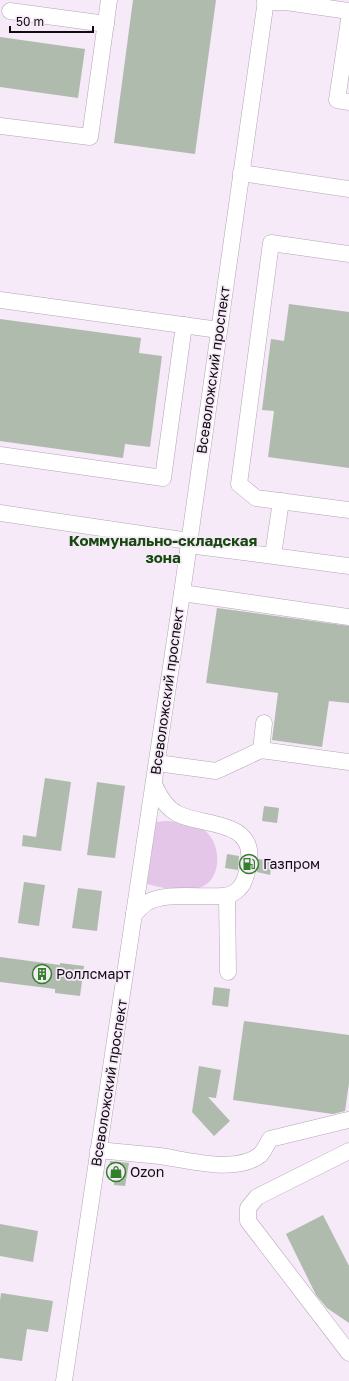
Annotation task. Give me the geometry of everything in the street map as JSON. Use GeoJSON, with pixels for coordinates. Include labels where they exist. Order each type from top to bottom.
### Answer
{"type":"FeatureCollection","features":[{"type":"Feature","properties":{"kind":"street"},"geometry":{"type":"LineString","coordinates":[[0,126],[90,137],[109,0]]}},
{"type":"Feature","properties":{"kind":"street"},"geometry":{"type":"LineString","coordinates":[[266,1],[286,2],[349,11]]}},
{"type":"Feature","properties":{"kind":"street","name":"Всеволожский проспект"},"geometry":{"type":"LineString","coordinates":[[64,1381],[182,593],[266,1]]}},
{"type":"Feature","properties":{"kind":"street"},"geometry":{"type":"LineString","coordinates":[[10,11],[106,24]]}},
{"type":"Feature","properties":{"kind":"street"},"geometry":{"type":"LineString","coordinates":[[349,20],[337,100],[349,102]]}},
{"type":"Feature","properties":{"kind":"street"},"geometry":{"type":"LineString","coordinates":[[241,173],[349,189]]}},
{"type":"Feature","properties":{"kind":"street"},"geometry":{"type":"LineString","coordinates":[[349,254],[271,243],[239,484],[256,498],[349,510]]}},
{"type":"Feature","properties":{"kind":"street"},"geometry":{"type":"LineString","coordinates":[[0,300],[219,330]]}},
{"type":"Feature","properties":{"kind":"street"},"geometry":{"type":"LineString","coordinates":[[0,455],[163,478],[184,325]]}},
{"type":"Feature","properties":{"kind":"street"},"geometry":{"type":"LineString","coordinates":[[273,555],[281,501]]}},
{"type":"Feature","properties":{"kind":"street"},"geometry":{"type":"LineString","coordinates":[[0,513],[189,543],[349,566]]}},
{"type":"Feature","properties":{"kind":"street"},"geometry":{"type":"LineString","coordinates":[[182,593],[349,617]]}},
{"type":"Feature","properties":{"kind":"street"},"geometry":{"type":"LineString","coordinates":[[261,750],[264,723]]}},
{"type":"Feature","properties":{"kind":"street"},"geometry":{"type":"LineString","coordinates":[[157,763],[216,771],[261,750],[349,762]]}},
{"type":"Feature","properties":{"kind":"street"},"geometry":{"type":"LineString","coordinates":[[134,914],[146,903],[156,898],[168,896],[227,896],[237,891],[243,885],[247,875],[250,853],[247,842],[240,834],[228,828],[178,814],[168,807],[160,798],[154,784]]}},
{"type":"Feature","properties":{"kind":"street"},"geometry":{"type":"LineString","coordinates":[[227,896],[228,972]]}},
{"type":"Feature","properties":{"kind":"street"},"geometry":{"type":"LineString","coordinates":[[98,1150],[215,1165],[232,1164],[249,1161],[260,1155],[270,1139],[348,1120]]}},
{"type":"Feature","properties":{"kind":"street"},"geometry":{"type":"LineString","coordinates":[[349,1151],[258,1197],[248,1208],[248,1221],[349,1353]]}},
{"type":"Feature","properties":{"kind":"shaded area"},"geometry":{"type":"Polygon","coordinates":[[[166,821],[196,825],[210,836],[217,852],[217,861],[216,870],[207,884],[199,888],[180,890],[147,884],[156,822],[166,821]]]}},
{"type":"Feature","properties":{"kind":"building"},"geometry":{"type":"Polygon","coordinates":[[[133,0],[216,0],[195,154],[114,143],[133,0]]]}},
{"type":"Feature","properties":{"kind":"building"},"geometry":{"type":"Polygon","coordinates":[[[0,37],[85,49],[78,98],[0,87],[0,37]]]}},
{"type":"Feature","properties":{"kind":"building"},"geometry":{"type":"Polygon","coordinates":[[[289,304],[349,312],[349,468],[268,457],[274,411],[262,410],[271,339],[284,341],[289,304]]]}},
{"type":"Feature","properties":{"kind":"building"},"geometry":{"type":"Polygon","coordinates":[[[0,319],[141,338],[139,353],[162,356],[150,447],[125,444],[123,458],[0,441],[0,319]]]}},
{"type":"Feature","properties":{"kind":"building"},"geometry":{"type":"Polygon","coordinates":[[[217,608],[349,626],[349,703],[329,701],[322,747],[272,740],[278,693],[206,683],[217,608]]]}},
{"type":"Feature","properties":{"kind":"building"},"geometry":{"type":"Polygon","coordinates":[[[45,778],[71,782],[61,851],[22,846],[23,835],[36,837],[45,778]]]}},
{"type":"Feature","properties":{"kind":"building"},"geometry":{"type":"Polygon","coordinates":[[[97,782],[125,786],[115,858],[87,855],[97,782]]]}},
{"type":"Feature","properties":{"kind":"building"},"geometry":{"type":"Polygon","coordinates":[[[264,806],[279,808],[277,823],[262,821],[264,806]]]}},
{"type":"Feature","properties":{"kind":"building"},"geometry":{"type":"Polygon","coordinates":[[[227,854],[239,856],[238,870],[225,868],[227,854]]]}},
{"type":"Feature","properties":{"kind":"building"},"geometry":{"type":"Polygon","coordinates":[[[258,859],[272,861],[270,875],[257,872],[258,859]]]}},
{"type":"Feature","properties":{"kind":"building"},"geometry":{"type":"Polygon","coordinates":[[[24,882],[45,885],[39,926],[18,923],[24,882]]]}},
{"type":"Feature","properties":{"kind":"building"},"geometry":{"type":"Polygon","coordinates":[[[78,888],[102,891],[97,931],[72,928],[78,888]]]}},
{"type":"Feature","properties":{"kind":"building","name":"Роллсмарт"},"geometry":{"type":"Polygon","coordinates":[[[0,957],[60,965],[60,963],[84,966],[80,996],[55,993],[55,989],[0,982],[0,957]]]}},
{"type":"Feature","properties":{"kind":"building"},"geometry":{"type":"Polygon","coordinates":[[[214,987],[230,989],[228,1007],[212,1005],[214,987]]]}},
{"type":"Feature","properties":{"kind":"building"},"geometry":{"type":"Polygon","coordinates":[[[244,1021],[349,1035],[349,1083],[345,1111],[333,1114],[233,1100],[244,1021]]]}},
{"type":"Feature","properties":{"kind":"building"},"geometry":{"type":"Polygon","coordinates":[[[199,1066],[221,1070],[216,1098],[208,1097],[230,1121],[214,1136],[192,1112],[199,1066]]]}},
{"type":"Feature","properties":{"kind":"building"},"geometry":{"type":"Polygon","coordinates":[[[110,1161],[129,1163],[125,1186],[114,1185],[114,1179],[107,1178],[110,1161]]]}},
{"type":"Feature","properties":{"kind":"building"},"geometry":{"type":"Polygon","coordinates":[[[323,1215],[349,1266],[349,1323],[327,1308],[316,1295],[286,1234],[323,1215]]]}},
{"type":"Feature","properties":{"kind":"building"},"geometry":{"type":"Polygon","coordinates":[[[0,1224],[38,1231],[33,1262],[0,1256],[0,1224]]]}},
{"type":"Feature","properties":{"kind":"building"},"geometry":{"type":"Polygon","coordinates":[[[1,1293],[53,1301],[48,1332],[27,1329],[22,1361],[0,1358],[1,1293]]]}},
{"type":"Feature","properties":{"kind":"place","name":"Газпром"},"geometry":{"type":"Point","coordinates":[249,864]}},
{"type":"Feature","properties":{"kind":"place","name":"Роллсмарт"},"geometry":{"type":"Point","coordinates":[42,974]}},
{"type":"Feature","properties":{"kind":"place","name":"Ozon"},"geometry":{"type":"Point","coordinates":[116,1172]}},
{"type":"Feature","properties":{"kind":"district","name":"Коммунально-складская зона"},"geometry":{"type":"Point","coordinates":[163,550]}}]}
